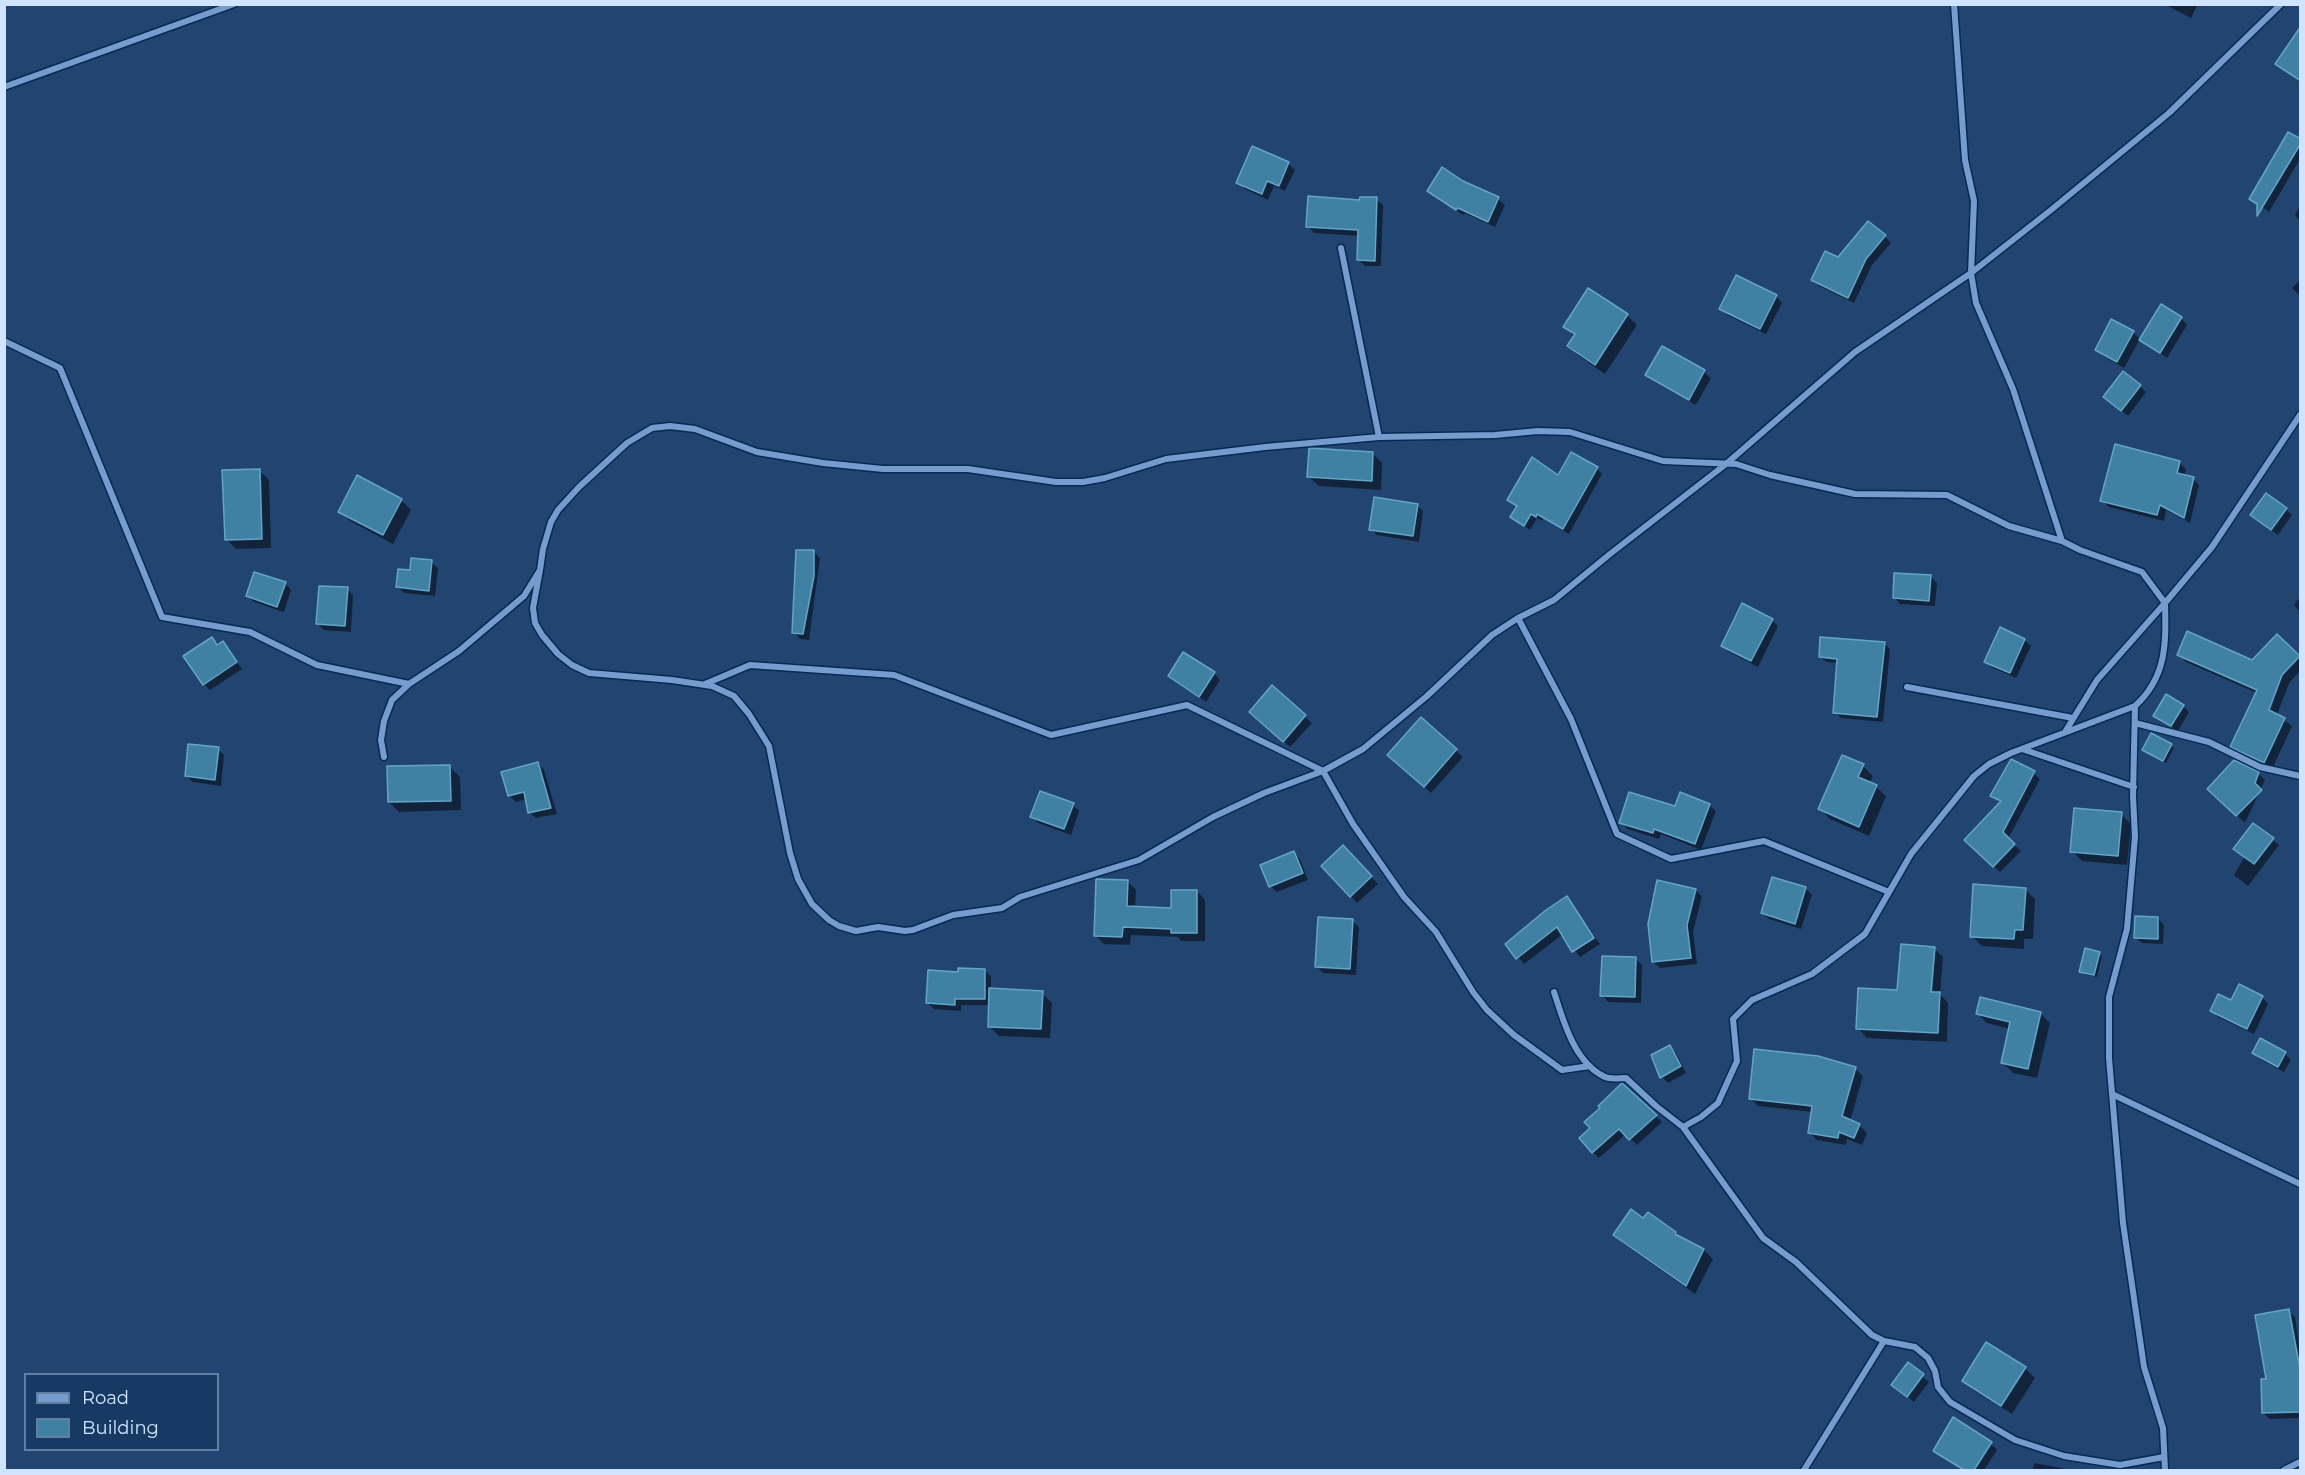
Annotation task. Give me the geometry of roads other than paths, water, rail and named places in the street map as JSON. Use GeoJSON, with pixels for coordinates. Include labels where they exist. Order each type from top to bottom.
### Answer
{"type":"FeatureCollection","features":[{"type":"Feature","properties":{"kind":"street"},"geometry":{"type":"LineString","coordinates":[[4,87],[234,4]]}},
{"type":"Feature","properties":{"kind":"street"},"geometry":{"type":"LineString","coordinates":[[1954,4],[1965,160],[1974,201],[1971,273],[1976,303],[2013,389],[2062,541]]}},
{"type":"Feature","properties":{"kind":"street"},"geometry":{"type":"LineString","coordinates":[[1683,1127],[1701,1117],[1718,1103],[1737,1061],[1732,1019],[1752,1000],[1812,974],[1865,934],[1911,854],[1974,776],[1989,764],[2022,749],[2135,706],[2148,693],[2156,678],[2166,645],[2165,603],[2142,572],[2080,550],[2062,541],[2009,526],[1947,495],[1855,494],[1770,475],[1736,464],[1726,464],[1663,462],[1570,432],[1538,431],[1495,435],[1378,437],[1264,447],[1166,459],[1105,478],[1083,482],[1056,482],[968,469],[883,469],[823,463],[757,452],[694,429],[670,426],[652,428],[627,443],[579,487],[558,510],[551,522],[543,549],[533,608],[535,623],[542,635],[572,665],[589,673],[672,680],[703,685],[734,696],[768,746],[790,853],[798,879],[812,904],[829,920],[855,931],[878,927],[905,931],[953,915],[1002,908],[1020,897],[1139,860],[1213,817],[1264,793],[1323,771],[1363,749],[1398,721],[1492,634],[1554,600],[1726,464],[1855,352],[1971,273],[2169,113],[2281,4]]}},
{"type":"Feature","properties":{"kind":"street"},"geometry":{"type":"LineString","coordinates":[[1341,248],[1378,437]]}},
{"type":"Feature","properties":{"kind":"street"},"geometry":{"type":"LineString","coordinates":[[4,341],[60,368],[162,617],[250,632],[317,665],[409,684]]}},
{"type":"Feature","properties":{"kind":"street"},"geometry":{"type":"LineString","coordinates":[[2065,732],[2097,680],[2212,547],[2301,415]]}},
{"type":"Feature","properties":{"kind":"street"},"geometry":{"type":"LineString","coordinates":[[384,757],[381,740],[384,721],[392,700],[409,684],[459,651],[507,612],[524,596],[540,570]]}},
{"type":"Feature","properties":{"kind":"street"},"geometry":{"type":"LineString","coordinates":[[1518,618],[1571,719],[1617,834],[1671,859],[1764,841],[1889,892]]}},
{"type":"Feature","properties":{"kind":"street"},"geometry":{"type":"LineString","coordinates":[[703,685],[750,665],[894,675],[1051,735],[1187,705],[1323,771],[1359,832],[1404,897],[1436,932],[1473,992],[1487,1010],[1514,1035],[1562,1070],[1590,1066]]}},
{"type":"Feature","properties":{"kind":"street"},"geometry":{"type":"LineString","coordinates":[[1907,687],[2073,718]]}},
{"type":"Feature","properties":{"kind":"street"},"geometry":{"type":"LineString","coordinates":[[2135,706],[2133,787],[2135,837],[2127,928],[2109,996],[2109,1058],[2123,1224],[2144,1367],[2163,1428],[2165,1470]]}},
{"type":"Feature","properties":{"kind":"street"},"geometry":{"type":"LineString","coordinates":[[2135,723],[2209,742],[2260,767],[2301,776]]}},
{"type":"Feature","properties":{"kind":"street"},"geometry":{"type":"LineString","coordinates":[[2022,749],[2133,787]]}},
{"type":"Feature","properties":{"kind":"street"},"geometry":{"type":"LineString","coordinates":[[1554,992],[1575,1045],[1590,1066],[1605,1078],[1626,1078],[1683,1127],[1763,1238],[1796,1262],[1872,1335],[1884,1341],[1915,1347],[1928,1358],[1935,1371],[1938,1387],[1950,1402],[2015,1440],[2064,1456],[2120,1465],[2164,1457]]}},
{"type":"Feature","properties":{"kind":"street"},"geometry":{"type":"LineString","coordinates":[[2112,1094],[2301,1184]]}},
{"type":"Feature","properties":{"kind":"street"},"geometry":{"type":"LineString","coordinates":[[1804,1470],[1884,1341]]}},
{"type":"Feature","properties":{"kind":"street"},"geometry":{"type":"LineString","coordinates":[[2284,1470],[2301,1462]]}}]}
